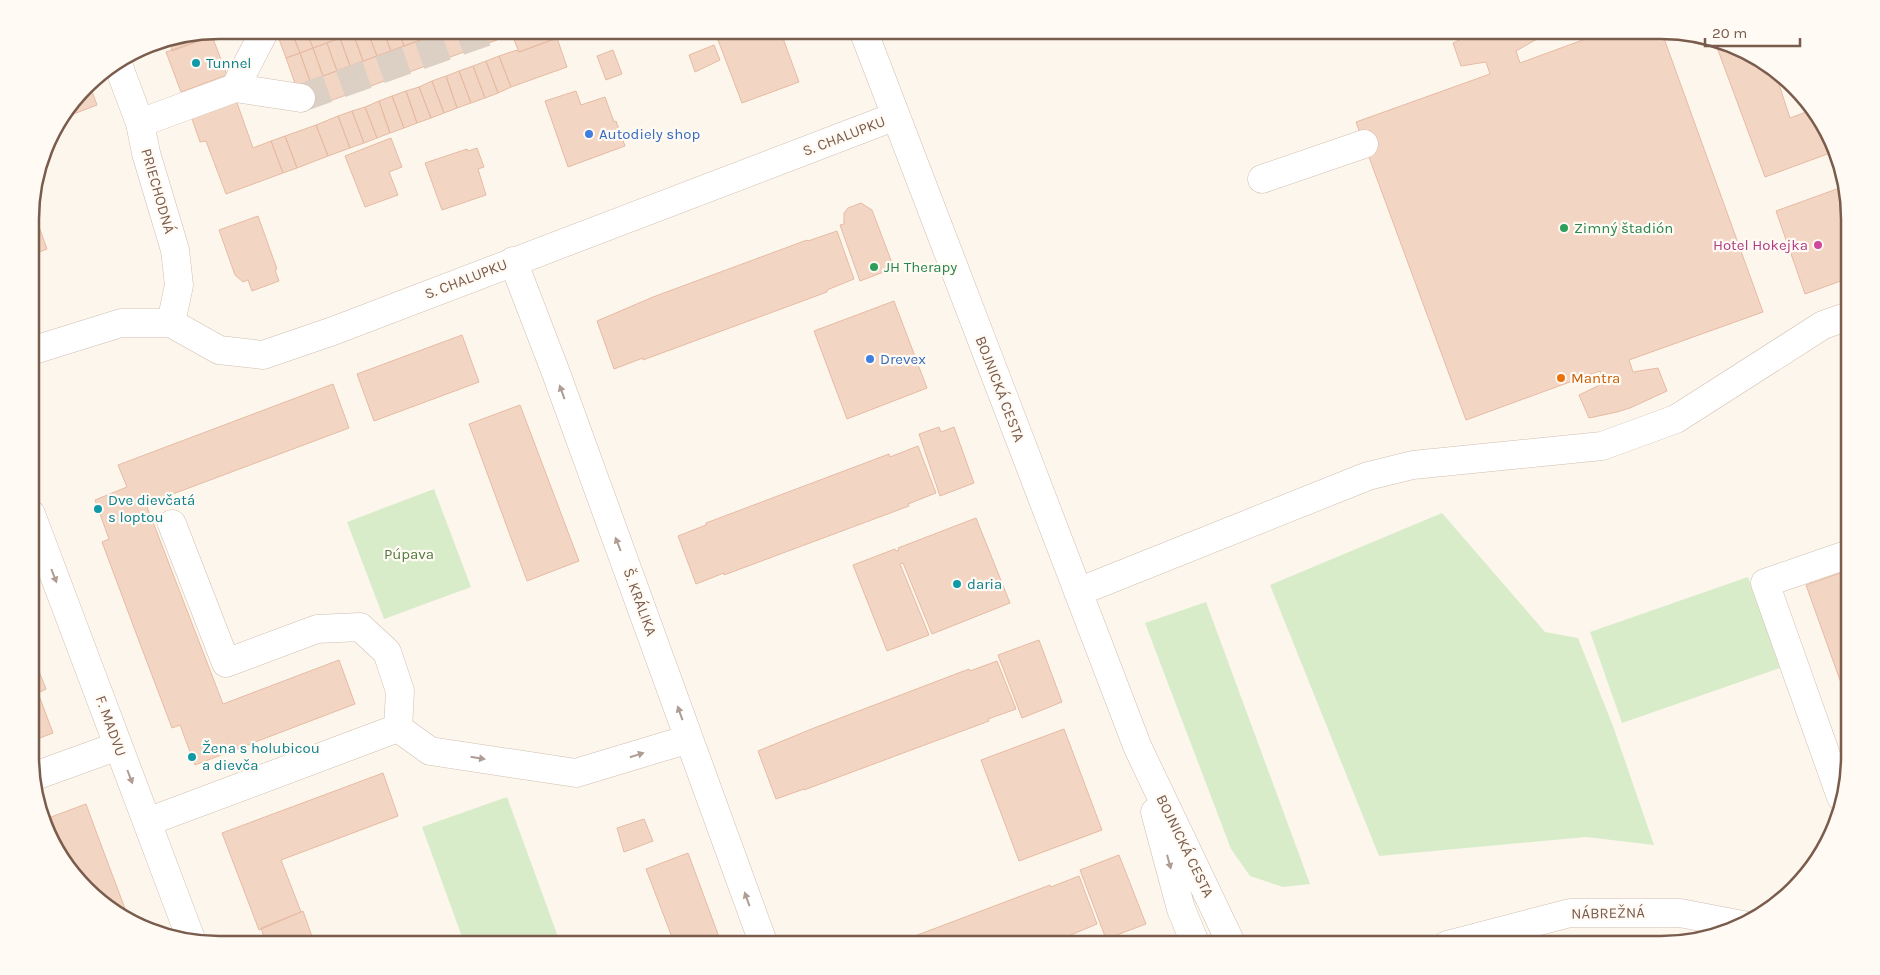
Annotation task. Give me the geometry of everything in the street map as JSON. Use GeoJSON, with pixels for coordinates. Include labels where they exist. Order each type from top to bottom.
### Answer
{"type":"FeatureCollection","features":[{"type":"Feature","properties":{"kind":"street"},"geometry":{"type":"LineString","coordinates":[[235,88],[260,39]]}},
{"type":"Feature","properties":{"kind":"street","name":"BOJNICKÁ CESTA"},"geometry":{"type":"LineString","coordinates":[[866,39],[1138,748],[1228,936]]}},
{"type":"Feature","properties":{"kind":"street","name":"PRIECHODNÁ"},"geometry":{"type":"LineString","coordinates":[[120,69],[140,123],[146,153],[175,250],[179,285],[171,323]]}},
{"type":"Feature","properties":{"kind":"street"},"geometry":{"type":"LineString","coordinates":[[140,123],[235,88],[301,98]]}},
{"type":"Feature","properties":{"kind":"street","name":"S. CHALUPKU"},"geometry":{"type":"LineString","coordinates":[[39,349],[121,323],[171,323],[219,350],[263,355],[342,327],[896,116]]}},
{"type":"Feature","properties":{"kind":"street"},"geometry":{"type":"LineString","coordinates":[[1262,179],[1364,144]]}},
{"type":"Feature","properties":{"kind":"street","name":"Š. KRÁLIKA"},"geometry":{"type":"LineString","coordinates":[[513,261],[556,373],[761,936]]}},
{"type":"Feature","properties":{"kind":"street"},"geometry":{"type":"LineString","coordinates":[[1078,592],[1368,476],[1413,465],[1602,446],[1676,419],[1823,325],[1841,319]]}},
{"type":"Feature","properties":{"kind":"street"},"geometry":{"type":"LineString","coordinates":[[172,524],[226,662],[317,629],[360,627],[387,652],[400,691],[398,728]]}},
{"type":"Feature","properties":{"kind":"street","name":"F. MADVU"},"geometry":{"type":"LineString","coordinates":[[39,535],[189,934]]}},
{"type":"Feature","properties":{"kind":"street"},"geometry":{"type":"LineString","coordinates":[[1838,792],[1765,583],[1841,557]]}},
{"type":"Feature","properties":{"kind":"street"},"geometry":{"type":"LineString","coordinates":[[398,728],[430,751],[576,773],[689,739]]}},
{"type":"Feature","properties":{"kind":"street"},"geometry":{"type":"LineString","coordinates":[[147,822],[398,728]]}},
{"type":"Feature","properties":{"kind":"street"},"geometry":{"type":"LineString","coordinates":[[40,774],[118,746]]}},
{"type":"Feature","properties":{"kind":"street","name":"BOJNICKÁ CESTA"},"geometry":{"type":"LineString","coordinates":[[1138,748],[1182,909],[1192,936]]}},
{"type":"Feature","properties":{"kind":"street","name":"NÁBREŽNÁ"},"geometry":{"type":"LineString","coordinates":[[1481,936],[1570,912],[1680,913],[1731,923]]}},
{"type":"Feature","properties":{"kind":"street"},"geometry":{"type":"LineString","coordinates":[[1220,918],[1241,936]]}},
{"type":"Feature","properties":{"kind":"green space","name":"Púpava"},"geometry":{"type":"Polygon","coordinates":[[[434,489],[471,587],[384,619],[347,522],[434,489]]]}},
{"type":"Feature","properties":{"kind":"green space"},"geometry":{"type":"Polygon","coordinates":[[[1442,513],[1545,632],[1578,638],[1613,726],[1654,845],[1586,837],[1379,856],[1270,585],[1442,513]]]}},
{"type":"Feature","properties":{"kind":"green space"},"geometry":{"type":"Polygon","coordinates":[[[1748,577],[1780,668],[1622,723],[1590,632],[1748,577]]]}},
{"type":"Feature","properties":{"kind":"green space"},"geometry":{"type":"Polygon","coordinates":[[[1206,602],[1310,884],[1283,887],[1250,876],[1231,849],[1145,623],[1206,602]]]}},
{"type":"Feature","properties":{"kind":"green space"},"geometry":{"type":"Polygon","coordinates":[[[507,797],[558,936],[462,936],[422,827],[507,797]]]}},
{"type":"Feature","properties":{"kind":"building","name":"Tunnel"},"geometry":{"type":"Polygon","coordinates":[[[202,39],[213,39],[227,75],[181,92],[166,52],[202,39]]]}},
{"type":"Feature","properties":{"kind":"building"},"geometry":{"type":"Polygon","coordinates":[[[203,39],[172,51],[170,45],[203,39]]]}},
{"type":"Feature","properties":{"kind":"building"},"geometry":{"type":"Polygon","coordinates":[[[279,39],[295,39],[300,53],[286,58],[279,39]]]}},
{"type":"Feature","properties":{"kind":"building"},"geometry":{"type":"Polygon","coordinates":[[[295,39],[310,39],[313,48],[300,53],[295,39]]]}},
{"type":"Feature","properties":{"kind":"building"},"geometry":{"type":"Polygon","coordinates":[[[310,39],[337,39],[313,48],[310,39]]]}},
{"type":"Feature","properties":{"kind":"building"},"geometry":{"type":"Polygon","coordinates":[[[340,39],[355,39],[363,61],[350,66],[340,39]]]}},
{"type":"Feature","properties":{"kind":"building"},"geometry":{"type":"Polygon","coordinates":[[[340,39],[350,66],[337,71],[327,43],[340,39]]]}},
{"type":"Feature","properties":{"kind":"building"},"geometry":{"type":"Polygon","coordinates":[[[355,39],[370,39],[377,56],[363,61],[355,39]]]}},
{"type":"Feature","properties":{"kind":"building"},"geometry":{"type":"Polygon","coordinates":[[[370,39],[386,39],[391,51],[377,56],[370,39]]]}},
{"type":"Feature","properties":{"kind":"building"},"geometry":{"type":"Polygon","coordinates":[[[386,39],[401,39],[404,46],[391,51],[386,39]]]}},
{"type":"Feature","properties":{"kind":"building"},"geometry":{"type":"Polygon","coordinates":[[[401,39],[417,39],[418,41],[404,46],[401,39]]]}},
{"type":"Feature","properties":{"kind":"building"},"geometry":{"type":"Polygon","coordinates":[[[423,39],[497,40],[305,110],[296,86],[423,39]]]}},
{"type":"Feature","properties":{"kind":"building"},"geometry":{"type":"Polygon","coordinates":[[[514,39],[555,39],[519,52],[514,39]]]}},
{"type":"Feature","properties":{"kind":"building"},"geometry":{"type":"Polygon","coordinates":[[[557,39],[567,67],[511,87],[499,56],[517,50],[519,52],[557,39]]]}},
{"type":"Feature","properties":{"kind":"building"},"geometry":{"type":"Polygon","coordinates":[[[783,39],[799,82],[742,103],[718,40],[783,39]]]}},
{"type":"Feature","properties":{"kind":"building","name":"Zimný štadión"},"geometry":{"type":"Polygon","coordinates":[[[1461,39],[1537,39],[1516,51],[1520,63],[1585,39],[1664,39],[1763,312],[1629,360],[1633,372],[1658,368],[1667,391],[1630,408],[1589,418],[1579,395],[1604,383],[1600,371],[1466,420],[1356,122],[1490,74],[1486,62],[1461,66],[1453,43],[1461,39]]]}},
{"type":"Feature","properties":{"kind":"building"},"geometry":{"type":"Polygon","coordinates":[[[327,43],[337,71],[323,76],[313,48],[327,43]]]}},
{"type":"Feature","properties":{"kind":"building"},"geometry":{"type":"Polygon","coordinates":[[[714,45],[720,60],[695,72],[689,55],[714,45]]]}},
{"type":"Feature","properties":{"kind":"building"},"geometry":{"type":"Polygon","coordinates":[[[1717,47],[1752,63],[1778,82],[1790,118],[1806,112],[1828,150],[1829,153],[1765,177],[1717,47]]]}},
{"type":"Feature","properties":{"kind":"building"},"geometry":{"type":"Polygon","coordinates":[[[313,48],[323,76],[310,81],[300,53],[313,48]]]}},
{"type":"Feature","properties":{"kind":"building"},"geometry":{"type":"Polygon","coordinates":[[[613,50],[622,74],[606,80],[597,56],[613,50]]]}},
{"type":"Feature","properties":{"kind":"building"},"geometry":{"type":"Polygon","coordinates":[[[300,53],[310,81],[296,86],[286,58],[300,53]]]}},
{"type":"Feature","properties":{"kind":"building"},"geometry":{"type":"Polygon","coordinates":[[[499,56],[511,87],[498,93],[486,61],[499,56]]]}},
{"type":"Feature","properties":{"kind":"building"},"geometry":{"type":"Polygon","coordinates":[[[486,61],[498,93],[485,98],[473,66],[486,61]]]}},
{"type":"Feature","properties":{"kind":"building"},"geometry":{"type":"Polygon","coordinates":[[[473,66],[485,98],[471,103],[459,71],[473,66]]]}},
{"type":"Feature","properties":{"kind":"building"},"geometry":{"type":"Polygon","coordinates":[[[459,71],[471,103],[457,108],[446,76],[459,71]]]}},
{"type":"Feature","properties":{"kind":"building"},"geometry":{"type":"Polygon","coordinates":[[[446,76],[457,108],[444,113],[432,81],[446,76]]]}},
{"type":"Feature","properties":{"kind":"building"},"geometry":{"type":"Polygon","coordinates":[[[432,81],[444,113],[431,118],[419,87],[432,81]]]}},
{"type":"Feature","properties":{"kind":"building"},"geometry":{"type":"Polygon","coordinates":[[[419,87],[431,118],[417,123],[406,91],[419,87]]]}},
{"type":"Feature","properties":{"kind":"building"},"geometry":{"type":"Polygon","coordinates":[[[92,90],[97,105],[72,115],[92,90]]]}},
{"type":"Feature","properties":{"kind":"building"},"geometry":{"type":"Polygon","coordinates":[[[406,91],[417,123],[404,128],[392,96],[406,91]]]}},
{"type":"Feature","properties":{"kind":"building","name":"Autodiely shop"},"geometry":{"type":"Polygon","coordinates":[[[576,91],[581,105],[605,97],[625,146],[568,167],[545,101],[576,91]]]}},
{"type":"Feature","properties":{"kind":"building"},"geometry":{"type":"Polygon","coordinates":[[[392,96],[404,128],[390,133],[379,101],[392,96]]]}},
{"type":"Feature","properties":{"kind":"building"},"geometry":{"type":"Polygon","coordinates":[[[236,100],[253,148],[271,141],[283,173],[226,194],[206,141],[200,142],[191,116],[236,100]]]}},
{"type":"Feature","properties":{"kind":"building"},"geometry":{"type":"Polygon","coordinates":[[[379,101],[390,133],[377,138],[365,107],[379,101]]]}},
{"type":"Feature","properties":{"kind":"building"},"geometry":{"type":"Polygon","coordinates":[[[365,107],[377,138],[364,143],[352,111],[365,107]]]}},
{"type":"Feature","properties":{"kind":"building"},"geometry":{"type":"Polygon","coordinates":[[[352,111],[364,143],[350,148],[338,116],[352,111]]]}},
{"type":"Feature","properties":{"kind":"building"},"geometry":{"type":"Polygon","coordinates":[[[338,116],[350,148],[328,156],[316,125],[338,116]]]}},
{"type":"Feature","properties":{"kind":"building"},"geometry":{"type":"Polygon","coordinates":[[[316,125],[328,156],[297,168],[285,136],[316,125]]]}},
{"type":"Feature","properties":{"kind":"building"},"geometry":{"type":"Polygon","coordinates":[[[285,136],[297,168],[283,173],[271,141],[285,136]]]}},
{"type":"Feature","properties":{"kind":"building"},"geometry":{"type":"Polygon","coordinates":[[[391,138],[402,167],[389,172],[398,195],[365,207],[345,156],[391,138]]]}},
{"type":"Feature","properties":{"kind":"building"},"geometry":{"type":"Polygon","coordinates":[[[477,148],[484,167],[478,169],[486,195],[442,210],[425,163],[467,149],[468,151],[477,148]]]}},
{"type":"Feature","properties":{"kind":"building","name":"Hotel Hokejka"},"geometry":{"type":"Polygon","coordinates":[[[1839,188],[1841,207],[1841,281],[1805,294],[1776,211],[1839,188]]]}},
{"type":"Feature","properties":{"kind":"building"},"geometry":{"type":"Polygon","coordinates":[[[861,203],[872,210],[894,268],[860,281],[840,225],[844,224],[844,213],[848,208],[861,203]]]}},
{"type":"Feature","properties":{"kind":"building"},"geometry":{"type":"Polygon","coordinates":[[[258,216],[277,269],[275,270],[279,281],[252,291],[248,280],[243,282],[235,275],[219,230],[258,216]]]}},
{"type":"Feature","properties":{"kind":"building"},"geometry":{"type":"Polygon","coordinates":[[[39,227],[47,249],[39,252],[39,227]]]}},
{"type":"Feature","properties":{"kind":"building"},"geometry":{"type":"Polygon","coordinates":[[[837,231],[854,279],[827,290],[827,292],[614,369],[597,321],[653,297],[807,240],[837,231]]]}},
{"type":"Feature","properties":{"kind":"building","name":"Drevex"},"geometry":{"type":"Polygon","coordinates":[[[894,301],[927,388],[847,419],[814,331],[894,301]]]}},
{"type":"Feature","properties":{"kind":"building"},"geometry":{"type":"Polygon","coordinates":[[[462,335],[479,382],[374,421],[357,374],[462,335]]]}},
{"type":"Feature","properties":{"kind":"building"},"geometry":{"type":"Polygon","coordinates":[[[333,384],[349,428],[146,504],[223,704],[339,660],[355,704],[195,765],[180,725],[172,728],[136,633],[102,542],[109,539],[95,500],[127,487],[118,465],[333,384]]]}},
{"type":"Feature","properties":{"kind":"building"},"geometry":{"type":"Polygon","coordinates":[[[520,405],[579,561],[527,581],[469,424],[520,405]]]}},
{"type":"Feature","properties":{"kind":"building"},"geometry":{"type":"Polygon","coordinates":[[[939,427],[941,432],[954,427],[974,483],[940,496],[919,434],[939,427]]]}},
{"type":"Feature","properties":{"kind":"building"},"geometry":{"type":"Polygon","coordinates":[[[918,446],[936,493],[908,504],[909,506],[696,584],[678,536],[706,525],[706,523],[889,454],[890,457],[918,446]]]}},
{"type":"Feature","properties":{"kind":"building","name":"daria"},"geometry":{"type":"Polygon","coordinates":[[[976,518],[1010,603],[932,634],[903,563],[900,564],[929,635],[887,651],[853,565],[895,549],[896,551],[899,550],[898,548],[976,518]]]}},
{"type":"Feature","properties":{"kind":"building"},"geometry":{"type":"Polygon","coordinates":[[[1841,573],[1841,683],[1806,585],[1841,573]]]}},
{"type":"Feature","properties":{"kind":"building"},"geometry":{"type":"Polygon","coordinates":[[[1039,640],[1062,702],[1022,718],[998,655],[1039,640]]]}},
{"type":"Feature","properties":{"kind":"building"},"geometry":{"type":"Polygon","coordinates":[[[997,661],[1016,709],[988,719],[989,721],[776,799],[758,751],[969,669],[970,671],[997,661]]]}},
{"type":"Feature","properties":{"kind":"building"},"geometry":{"type":"Polygon","coordinates":[[[39,671],[46,689],[39,692],[39,671]]]}},
{"type":"Feature","properties":{"kind":"building"},"geometry":{"type":"Polygon","coordinates":[[[39,696],[53,733],[39,738],[39,696]]]}},
{"type":"Feature","properties":{"kind":"building"},"geometry":{"type":"Polygon","coordinates":[[[1064,729],[1102,830],[1019,861],[981,760],[1064,729]]]}},
{"type":"Feature","properties":{"kind":"building"},"geometry":{"type":"Polygon","coordinates":[[[383,773],[398,816],[281,860],[301,912],[259,930],[222,833],[383,773]]]}},
{"type":"Feature","properties":{"kind":"building"},"geometry":{"type":"Polygon","coordinates":[[[86,804],[126,910],[100,892],[83,875],[59,840],[51,817],[86,804]]]}},
{"type":"Feature","properties":{"kind":"building"},"geometry":{"type":"Polygon","coordinates":[[[644,819],[653,841],[624,852],[617,828],[644,819]]]}},
{"type":"Feature","properties":{"kind":"building"},"geometry":{"type":"Polygon","coordinates":[[[688,853],[719,936],[672,936],[646,869],[688,853]]]}},
{"type":"Feature","properties":{"kind":"building"},"geometry":{"type":"Polygon","coordinates":[[[1119,855],[1146,924],[1114,936],[1105,936],[1080,870],[1119,855]]]}},
{"type":"Feature","properties":{"kind":"building"},"geometry":{"type":"Polygon","coordinates":[[[1079,876],[1097,924],[1068,936],[915,936],[1050,885],[1051,887],[1079,876]]]}},
{"type":"Feature","properties":{"kind":"building"},"geometry":{"type":"Polygon","coordinates":[[[303,911],[312,936],[264,936],[261,928],[303,911]]]}},
{"type":"Feature","properties":{"kind":"tunnel"},"geometry":{"type":"LineString","coordinates":[[301,98],[467,39]]}},
{"type":"Feature","properties":{"kind":"place","name":"Tunnel"},"geometry":{"type":"Point","coordinates":[196,63]}},
{"type":"Feature","properties":{"kind":"place","name":"Autodiely shop"},"geometry":{"type":"Point","coordinates":[589,134]}},
{"type":"Feature","properties":{"kind":"place","name":"Zimný štadión"},"geometry":{"type":"Point","coordinates":[1564,228]}},
{"type":"Feature","properties":{"kind":"place","name":"Hotel Hokejka"},"geometry":{"type":"Point","coordinates":[1818,245]}},
{"type":"Feature","properties":{"kind":"place","name":"JH Therapy"},"geometry":{"type":"Point","coordinates":[874,267]}},
{"type":"Feature","properties":{"kind":"place","name":"Drevex"},"geometry":{"type":"Point","coordinates":[870,359]}},
{"type":"Feature","properties":{"kind":"place","name":"Mantra"},"geometry":{"type":"Point","coordinates":[1561,378]}},
{"type":"Feature","properties":{"kind":"place","name":"Dve dievčatá s loptou"},"geometry":{"type":"Point","coordinates":[98,509]}},
{"type":"Feature","properties":{"kind":"place","name":"daria"},"geometry":{"type":"Point","coordinates":[957,584]}},
{"type":"Feature","properties":{"kind":"place","name":"Žena s holubicou a dievča"},"geometry":{"type":"Point","coordinates":[192,757]}}]}
